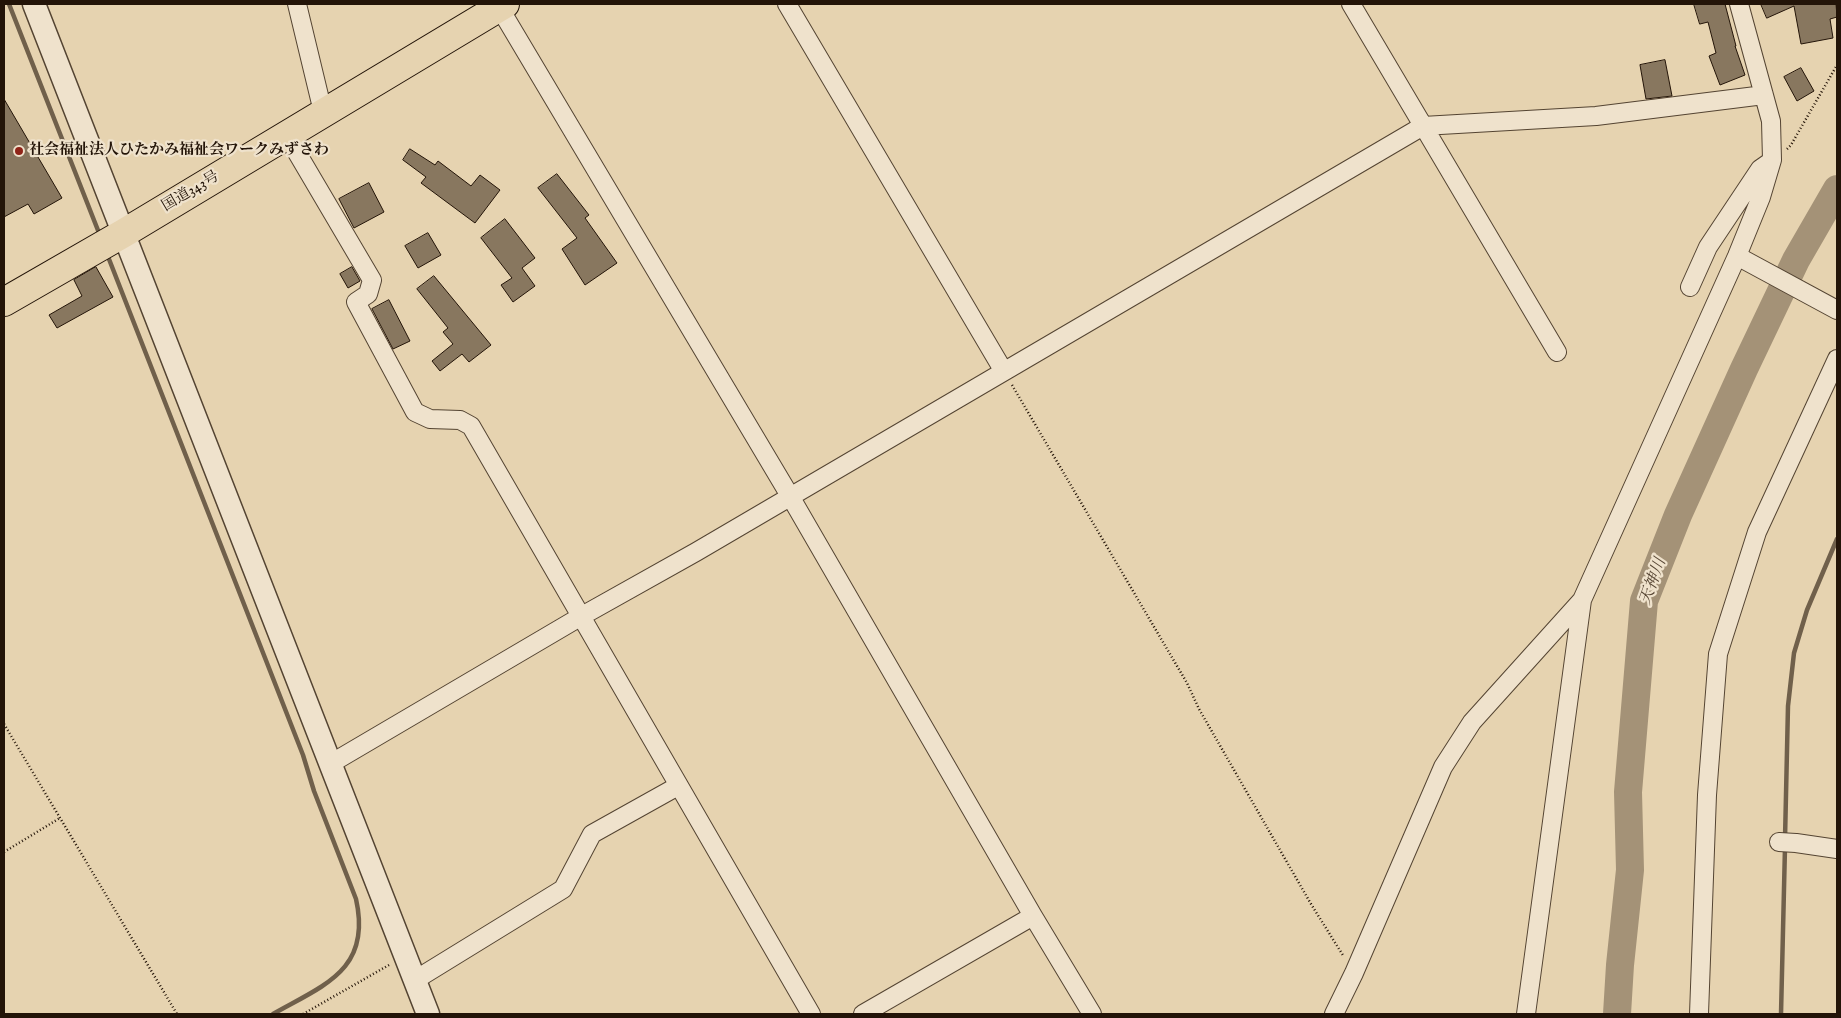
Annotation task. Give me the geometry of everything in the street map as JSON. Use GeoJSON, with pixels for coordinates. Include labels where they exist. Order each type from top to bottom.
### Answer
{"type":"FeatureCollection","features":[{"type":"Feature","properties":{"kind":"highway","name":"国道343号"},"geometry":{"type":"LineString","coordinates":[[4,302],[124,233],[502,6]]}},
{"type":"Feature","properties":{"kind":"street"},"geometry":{"type":"LineString","coordinates":[[34,4],[428,1014]]}},
{"type":"Feature","properties":{"kind":"street"},"geometry":{"type":"LineString","coordinates":[[297,4],[323,112]]}},
{"type":"Feature","properties":{"kind":"street"},"geometry":{"type":"LineString","coordinates":[[787,4],[1003,370]]}},
{"type":"Feature","properties":{"kind":"street"},"geometry":{"type":"LineString","coordinates":[[1351,4],[1556,352]]}},
{"type":"Feature","properties":{"kind":"street"},"geometry":{"type":"LineString","coordinates":[[1526,1014],[1582,600],[1737,256],[1761,197],[1772,160],[1771,121],[1739,4]]}},
{"type":"Feature","properties":{"kind":"street"},"geometry":{"type":"LineString","coordinates":[[502,6],[1092,1014]]}},
{"type":"Feature","properties":{"kind":"street"},"geometry":{"type":"LineString","coordinates":[[330,764],[580,617],[696,552],[1003,370],[1422,126],[1596,116],[1764,95]]}},
{"type":"Feature","properties":{"kind":"street"},"geometry":{"type":"LineString","coordinates":[[286,134],[372,280],[368,294],[356,302],[415,412],[430,419],[460,420],[470,426],[811,1014]]}},
{"type":"Feature","properties":{"kind":"street"},"geometry":{"type":"LineString","coordinates":[[1690,287],[1708,247],[1760,169],[1772,160]]}},
{"type":"Feature","properties":{"kind":"street"},"geometry":{"type":"LineString","coordinates":[[1737,256],[1837,310]]}},
{"type":"Feature","properties":{"kind":"street"},"geometry":{"type":"LineString","coordinates":[[1699,1014],[1707,795],[1718,654],[1757,532],[1837,359]]}},
{"type":"Feature","properties":{"kind":"street"},"geometry":{"type":"LineString","coordinates":[[1334,1014],[1354,973],[1443,767],[1472,722],[1582,600]]}},
{"type":"Feature","properties":{"kind":"street"},"geometry":{"type":"LineString","coordinates":[[415,980],[563,889],[592,834],[678,786]]}},
{"type":"Feature","properties":{"kind":"street"},"geometry":{"type":"LineString","coordinates":[[1779,842],[1837,850]]}},
{"type":"Feature","properties":{"kind":"street"},"geometry":{"type":"LineString","coordinates":[[863,1014],[1033,916]]}},
{"type":"Feature","properties":{"kind":"path"},"geometry":{"type":"LineString","coordinates":[[1772,160],[1791,145],[1837,65]]}},
{"type":"Feature","properties":{"kind":"path"},"geometry":{"type":"LineString","coordinates":[[1003,370],[1187,683],[1199,709],[1311,904],[1354,973]]}},
{"type":"Feature","properties":{"kind":"path"},"geometry":{"type":"LineString","coordinates":[[4,724],[177,1014]]}},
{"type":"Feature","properties":{"kind":"path"},"geometry":{"type":"LineString","coordinates":[[4,852],[60,818]]}},
{"type":"Feature","properties":{"kind":"path"},"geometry":{"type":"LineString","coordinates":[[304,1014],[404,956]]}},
{"type":"Feature","properties":{"kind":"building"},"geometry":{"type":"Polygon","coordinates":[[[1694,4],[1725,4],[1735,46],[1745,75],[1720,85],[1709,56],[1716,53],[1708,22],[1700,24],[1694,4]]]}},
{"type":"Feature","properties":{"kind":"building"},"geometry":{"type":"Polygon","coordinates":[[[1761,4],[1836,4],[1837,17],[1830,19],[1833,38],[1801,44],[1794,6],[1767,18],[1761,4]]]}},
{"type":"Feature","properties":{"kind":"building"},"geometry":{"type":"Polygon","coordinates":[[[1665,60],[1672,96],[1646,99],[1640,65],[1665,60]]]}},
{"type":"Feature","properties":{"kind":"building"},"geometry":{"type":"Polygon","coordinates":[[[1801,68],[1814,91],[1797,101],[1784,77],[1801,68]]]}},
{"type":"Feature","properties":{"kind":"building","name":"社会福祉法人ひたかみ福祉会ワークみずさわ"},"geometry":{"type":"Polygon","coordinates":[[[4,99],[62,198],[34,214],[28,204],[4,217],[4,99]]]}},
{"type":"Feature","properties":{"kind":"building"},"geometry":{"type":"Polygon","coordinates":[[[410,149],[435,165],[438,161],[471,186],[480,175],[500,190],[475,223],[421,183],[426,177],[403,160],[410,149]]]}},
{"type":"Feature","properties":{"kind":"building"},"geometry":{"type":"Polygon","coordinates":[[[557,174],[589,215],[585,218],[617,263],[585,285],[562,249],[577,238],[538,188],[557,174]]]}},
{"type":"Feature","properties":{"kind":"building"},"geometry":{"type":"Polygon","coordinates":[[[369,183],[384,212],[354,228],[339,199],[369,183]]]}},
{"type":"Feature","properties":{"kind":"building"},"geometry":{"type":"Polygon","coordinates":[[[505,219],[535,258],[522,268],[535,286],[513,302],[501,285],[512,278],[481,238],[505,219]]]}},
{"type":"Feature","properties":{"kind":"building"},"geometry":{"type":"Polygon","coordinates":[[[428,233],[441,255],[418,268],[405,246],[428,233]]]}},
{"type":"Feature","properties":{"kind":"building"},"geometry":{"type":"Polygon","coordinates":[[[96,267],[113,297],[57,328],[49,315],[82,296],[74,280],[96,267]]]}},
{"type":"Feature","properties":{"kind":"building"},"geometry":{"type":"Polygon","coordinates":[[[352,267],[360,281],[348,288],[340,274],[352,267]]]}},
{"type":"Feature","properties":{"kind":"building"},"geometry":{"type":"Polygon","coordinates":[[[434,276],[491,345],[469,362],[462,354],[440,371],[432,361],[453,344],[443,332],[448,328],[417,289],[434,276]]]}},
{"type":"Feature","properties":{"kind":"building"},"geometry":{"type":"Polygon","coordinates":[[[389,300],[410,341],[393,349],[372,309],[389,300]]]}},
{"type":"Feature","properties":{"kind":"waterway"},"geometry":{"type":"LineString","coordinates":[[9,4],[101,238]]}},
{"type":"Feature","properties":{"kind":"waterway","name":"天神川"},"geometry":{"type":"LineString","coordinates":[[1617,1014],[1630,870],[1628,792],[1644,601],[1678,515],[1744,369],[1796,260],[1837,189]]}},
{"type":"Feature","properties":{"kind":"waterway"},"geometry":{"type":"LineString","coordinates":[[107,254],[303,755],[314,791],[356,899],[359,923],[357,943],[350,959],[340,972],[326,984],[273,1014]]}},
{"type":"Feature","properties":{"kind":"waterway"},"geometry":{"type":"LineString","coordinates":[[1785,839],[1788,706],[1794,653],[1807,610],[1837,539]]}},
{"type":"Feature","properties":{"kind":"waterway"},"geometry":{"type":"LineString","coordinates":[[1781,1014],[1785,847]]}},
{"type":"Feature","properties":{"kind":"place","name":"社会福祉法人ひたかみ福祉会ワークみずさわ"},"geometry":{"type":"Point","coordinates":[19,151]}}]}
